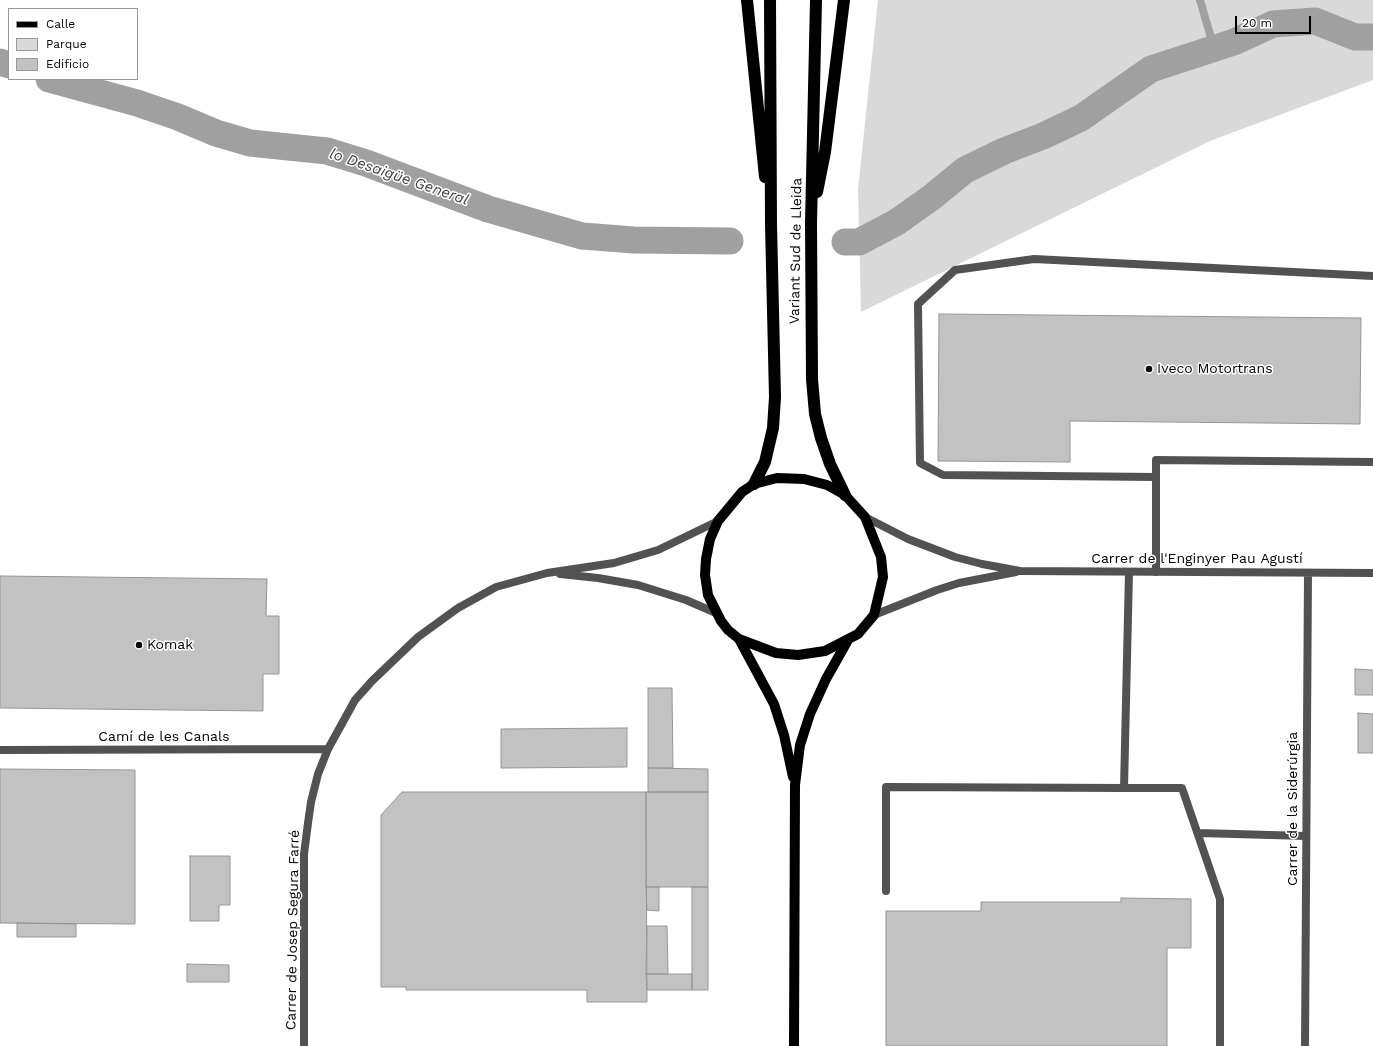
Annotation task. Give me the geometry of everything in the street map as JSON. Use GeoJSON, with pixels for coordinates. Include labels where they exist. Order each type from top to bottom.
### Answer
{"type":"FeatureCollection","features":[{"type":"Feature","properties":{"kind":"highway"},"geometry":{"type":"LineString","coordinates":[[748,0],[763,165],[771,224]]}},
{"type":"Feature","properties":{"kind":"highway","name":"Variant Sud de Lleida"},"geometry":{"type":"LineString","coordinates":[[754,484],[765,462],[774,420],[775,397],[771,224],[770,0]]}},
{"type":"Feature","properties":{"kind":"highway","name":"Variant Sud de Lleida"},"geometry":{"type":"LineString","coordinates":[[816,0],[811,223],[810,322],[812,379],[815,414],[830,464],[845,496]]}},
{"type":"Feature","properties":{"kind":"highway"},"geometry":{"type":"LineString","coordinates":[[811,223],[826,152],[844,0]]}},
{"type":"Feature","properties":{"kind":"main road"},"geometry":{"type":"LineString","coordinates":[[777,478],[804,479],[827,485],[845,496],[865,517],[881,557],[883,577],[874,615],[863,629],[848,640],[825,651],[798,655],[776,654],[739,639],[728,630],[716,613],[708,595],[705,576],[706,559],[710,539],[718,521],[742,492],[754,484],[777,478]]}},
{"type":"Feature","properties":{"kind":"main road"},"geometry":{"type":"LineString","coordinates":[[739,639],[763,680],[774,704],[784,735],[795,785]]}},
{"type":"Feature","properties":{"kind":"main road"},"geometry":{"type":"LineString","coordinates":[[794,1046],[795,785],[800,745],[810,714],[826,679],[848,640]]}},
{"type":"Feature","properties":{"kind":"street"},"geometry":{"type":"LineString","coordinates":[[1156,477],[943,475],[920,463],[918,304],[955,270],[1034,259],[1373,276]]}},
{"type":"Feature","properties":{"kind":"street"},"geometry":{"type":"LineString","coordinates":[[1156,572],[1156,460],[1373,462]]}},
{"type":"Feature","properties":{"kind":"street","name":"Carrer de l'Enginyer Pau Agustí"},"geometry":{"type":"LineString","coordinates":[[865,517],[908,539],[955,557],[1020,571],[1373,573]]}},
{"type":"Feature","properties":{"kind":"street","name":"Carrer de Josep Segura Farré"},"geometry":{"type":"LineString","coordinates":[[304,1046],[304,854],[311,802],[318,774],[328,749],[359,696],[385,667],[418,637],[458,608],[496,588],[547,573],[614,563],[658,550],[718,521]]}},
{"type":"Feature","properties":{"kind":"street","name":"Carrer de l'Enginyer Pau Agustí"},"geometry":{"type":"LineString","coordinates":[[874,615],[937,590],[959,583],[1020,571]]}},
{"type":"Feature","properties":{"kind":"street"},"geometry":{"type":"LineString","coordinates":[[1124,788],[1129,572]]}},
{"type":"Feature","properties":{"kind":"street","name":"Carrer de Josep Segura Farré"},"geometry":{"type":"LineString","coordinates":[[547,573],[598,578],[638,585],[686,600],[716,613]]}},
{"type":"Feature","properties":{"kind":"street","name":"Carrer de la Siderúrgia"},"geometry":{"type":"LineString","coordinates":[[1305,1046],[1308,573]]}},
{"type":"Feature","properties":{"kind":"street","name":"Camí de les Canals"},"geometry":{"type":"LineString","coordinates":[[0,750],[328,749]]}},
{"type":"Feature","properties":{"kind":"street"},"geometry":{"type":"LineString","coordinates":[[886,891],[886,787],[1182,788],[1199,833],[1220,899],[1220,1046]]}},
{"type":"Feature","properties":{"kind":"street"},"geometry":{"type":"LineString","coordinates":[[1199,833],[1306,836]]}},
{"type":"Feature","properties":{"kind":"green space"},"geometry":{"type":"Polygon","coordinates":[[[878,0],[1373,0],[1373,80],[1210,141],[861,312],[858,189],[878,0]]]}},
{"type":"Feature","properties":{"kind":"building","name":"Iveco Motortrans"},"geometry":{"type":"Polygon","coordinates":[[[939,314],[1361,318],[1360,424],[1070,421],[1070,462],[938,461],[939,314]]]}},
{"type":"Feature","properties":{"kind":"building","name":"Komak"},"geometry":{"type":"Polygon","coordinates":[[[0,576],[267,579],[266,616],[279,616],[279,674],[263,674],[263,711],[0,708],[0,576]]]}},
{"type":"Feature","properties":{"kind":"building"},"geometry":{"type":"Polygon","coordinates":[[[1355,669],[1373,670],[1373,695],[1355,695],[1355,669]]]}},
{"type":"Feature","properties":{"kind":"building"},"geometry":{"type":"Polygon","coordinates":[[[648,688],[672,688],[673,768],[648,768],[648,688]]]}},
{"type":"Feature","properties":{"kind":"building"},"geometry":{"type":"Polygon","coordinates":[[[1358,713],[1373,714],[1373,753],[1358,753],[1358,713]]]}},
{"type":"Feature","properties":{"kind":"building"},"geometry":{"type":"Polygon","coordinates":[[[627,728],[627,767],[501,768],[501,729],[627,728]]]}},
{"type":"Feature","properties":{"kind":"building"},"geometry":{"type":"Polygon","coordinates":[[[648,768],[708,769],[708,792],[648,792],[648,768]]]}},
{"type":"Feature","properties":{"kind":"building"},"geometry":{"type":"Polygon","coordinates":[[[0,769],[135,770],[135,924],[0,923],[0,769]]]}},
{"type":"Feature","properties":{"kind":"building"},"geometry":{"type":"Polygon","coordinates":[[[402,792],[646,792],[647,1002],[587,1002],[587,990],[406,990],[406,987],[381,987],[381,815],[402,792]]]}},
{"type":"Feature","properties":{"kind":"building"},"geometry":{"type":"Polygon","coordinates":[[[646,792],[708,792],[708,887],[646,887],[646,792]]]}},
{"type":"Feature","properties":{"kind":"building"},"geometry":{"type":"Polygon","coordinates":[[[190,856],[230,856],[230,905],[219,905],[219,921],[190,921],[190,856]]]}},
{"type":"Feature","properties":{"kind":"building"},"geometry":{"type":"Polygon","coordinates":[[[646,887],[659,887],[659,911],[647,910],[646,887]]]}},
{"type":"Feature","properties":{"kind":"building"},"geometry":{"type":"Polygon","coordinates":[[[692,887],[708,887],[708,990],[692,990],[692,887]]]}},
{"type":"Feature","properties":{"kind":"building"},"geometry":{"type":"Polygon","coordinates":[[[1121,898],[1191,899],[1191,948],[1167,948],[1167,1046],[886,1046],[886,911],[981,911],[981,902],[1121,902],[1121,898]]]}},
{"type":"Feature","properties":{"kind":"building"},"geometry":{"type":"Polygon","coordinates":[[[17,923],[76,924],[76,937],[17,937],[17,923]]]}},
{"type":"Feature","properties":{"kind":"building"},"geometry":{"type":"Polygon","coordinates":[[[647,926],[667,926],[668,974],[646,974],[647,926]]]}},
{"type":"Feature","properties":{"kind":"building"},"geometry":{"type":"Polygon","coordinates":[[[187,964],[229,965],[229,982],[187,982],[187,964]]]}},
{"type":"Feature","properties":{"kind":"building"},"geometry":{"type":"Polygon","coordinates":[[[646,974],[692,974],[692,990],[647,990],[646,974]]]}},
{"type":"Feature","properties":{"kind":"waterway"},"geometry":{"type":"LineString","coordinates":[[1200,0],[1214,48]]}},
{"type":"Feature","properties":{"kind":"waterway"},"geometry":{"type":"LineString","coordinates":[[845,242],[859,242],[897,222],[932,197],[965,170],[1004,151],[1043,136],[1081,118],[1151,69],[1234,42],[1273,24],[1315,21],[1355,37],[1373,37]]}},
{"type":"Feature","properties":{"kind":"waterway","name":"lo Desaigüe General"},"geometry":{"type":"LineString","coordinates":[[0,62],[8,65]]}},
{"type":"Feature","properties":{"kind":"waterway","name":"lo Desaigüe General"},"geometry":{"type":"LineString","coordinates":[[53,80],[137,103],[178,117],[216,133],[250,143],[327,151],[366,163],[488,209],[582,236],[634,240],[730,241]]}},
{"type":"Feature","properties":{"kind":"place","name":"Iveco Motortrans"},"geometry":{"type":"Point","coordinates":[1149,369]}},
{"type":"Feature","properties":{"kind":"place","name":"Komak"},"geometry":{"type":"Point","coordinates":[139,645]}}]}
